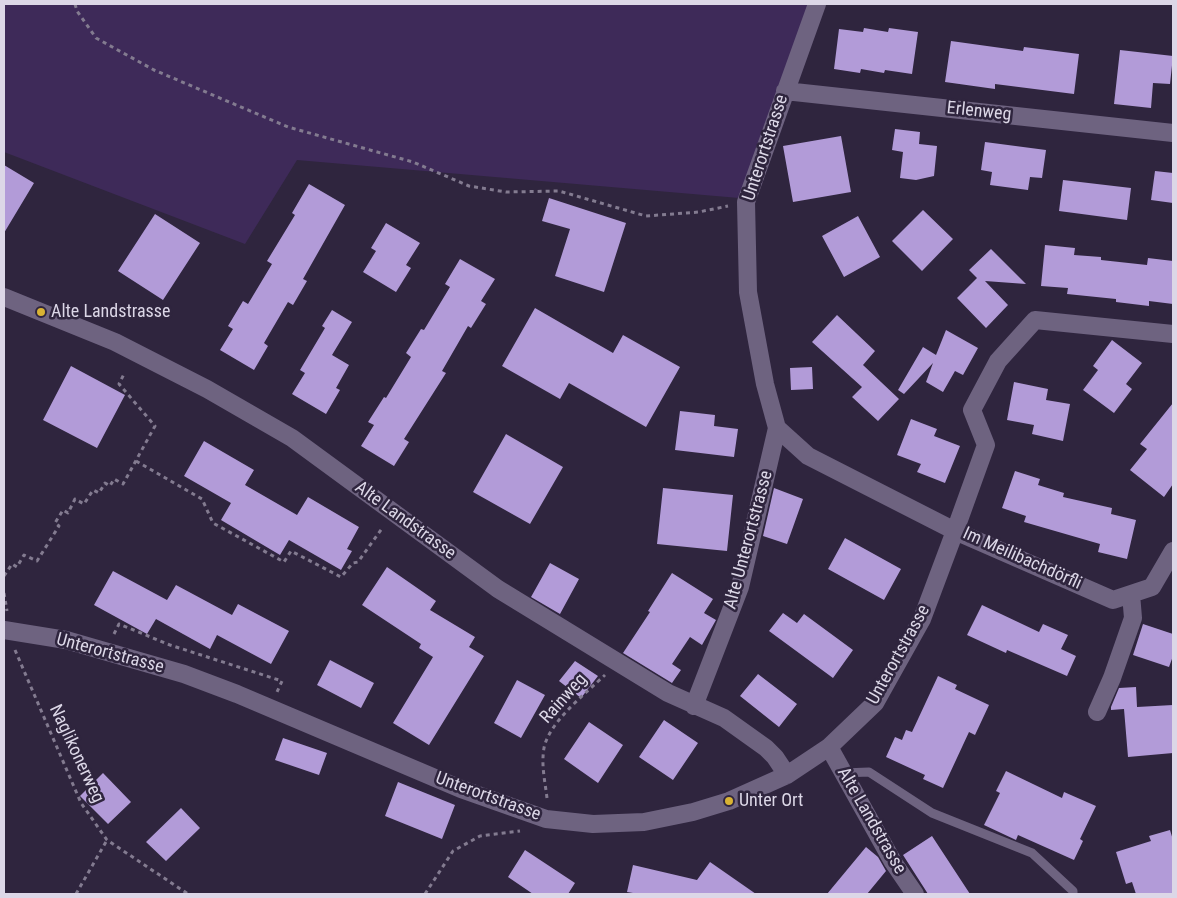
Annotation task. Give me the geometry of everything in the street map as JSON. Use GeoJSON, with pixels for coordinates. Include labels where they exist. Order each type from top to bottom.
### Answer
{"type":"FeatureCollection","features":[{"type":"Feature","properties":{"kind":"street","name":"Unterortstrasse"},"geometry":{"type":"LineString","coordinates":[[777,428],[766,384],[748,292],[746,202],[817,4]]}},
{"type":"Feature","properties":{"kind":"street","name":"Erlenweg"},"geometry":{"type":"LineString","coordinates":[[786,91],[1173,133]]}},
{"type":"Feature","properties":{"kind":"street","name":"Alte Landstrasse"},"geometry":{"type":"LineString","coordinates":[[4,299],[115,342],[207,388],[292,438],[498,589],[694,706],[724,718],[766,748],[775,757],[787,775]]}},
{"type":"Feature","properties":{"kind":"street","name":"Im Meilibachdörfli"},"geometry":{"type":"LineString","coordinates":[[1173,334],[1035,320],[998,361],[972,410],[986,445],[955,531],[1113,600],[1152,587],[1173,551]]}},
{"type":"Feature","properties":{"kind":"street"},"geometry":{"type":"LineString","coordinates":[[777,428],[808,456],[955,531]]}},
{"type":"Feature","properties":{"kind":"street","name":"Alte Unterortstrasse"},"geometry":{"type":"LineString","coordinates":[[694,706],[740,587],[777,428]]}},
{"type":"Feature","properties":{"kind":"street","name":"Unterortstrasse"},"geometry":{"type":"LineString","coordinates":[[8,636],[66,640],[184,674],[237,694],[461,789],[546,819],[593,824],[644,822],[693,812],[729,801],[787,775],[829,747],[875,703],[922,619],[955,531]]}},
{"type":"Feature","properties":{"kind":"street"},"geometry":{"type":"LineString","coordinates":[[1097,712],[1112,678],[1133,618],[1131,594]]}},
{"type":"Feature","properties":{"kind":"street","name":"Alte Landstrasse"},"geometry":{"type":"LineString","coordinates":[[829,747],[893,862],[915,894]]}},
{"type":"Feature","properties":{"kind":"lane"},"geometry":{"type":"LineString","coordinates":[[843,772],[869,772],[932,813],[1032,853],[1073,891],[1073,894]]}},
{"type":"Feature","properties":{"kind":"path"},"geometry":{"type":"LineString","coordinates":[[75,4],[77,11],[96,38],[154,70],[288,127],[413,162],[470,186],[506,192],[559,190],[646,216],[699,212],[746,202]]}},
{"type":"Feature","properties":{"kind":"path"},"geometry":{"type":"LineString","coordinates":[[4,576],[12,564],[17,567],[24,555],[37,561],[59,526],[55,523],[63,510],[68,512],[75,499],[84,504],[93,490],[99,493],[105,483],[110,486],[114,479],[122,484],[136,461],[155,426],[119,384],[124,374]]}},
{"type":"Feature","properties":{"kind":"path"},"geometry":{"type":"LineString","coordinates":[[136,461],[202,500],[213,523],[284,562],[291,550],[341,578],[353,563],[358,562],[380,530]]}},
{"type":"Feature","properties":{"kind":"path"},"geometry":{"type":"LineString","coordinates":[[4,593],[7,613]]}},
{"type":"Feature","properties":{"kind":"path"},"geometry":{"type":"LineString","coordinates":[[110,641],[119,624],[170,645],[282,681]]}},
{"type":"Feature","properties":{"kind":"path","name":"Naglikonerweg"},"geometry":{"type":"LineString","coordinates":[[8,636],[61,761],[81,803],[107,840],[188,894]]}},
{"type":"Feature","properties":{"kind":"path","name":"Rainweg"},"geometry":{"type":"LineString","coordinates":[[546,790],[543,770],[544,747],[552,730],[618,662]]}},
{"type":"Feature","properties":{"kind":"path"},"geometry":{"type":"LineString","coordinates":[[426,894],[453,852],[480,836],[499,834]]}},
{"type":"Feature","properties":{"kind":"path"},"geometry":{"type":"LineString","coordinates":[[76,894],[107,840]]}},
{"type":"Feature","properties":{"kind":"shaded area"},"geometry":{"type":"Polygon","coordinates":[[[4,4],[809,4],[739,198],[297,160],[245,244],[4,152],[4,4]]]}},
{"type":"Feature","properties":{"kind":"building"},"geometry":{"type":"Polygon","coordinates":[[[864,28],[888,32],[889,28],[918,32],[912,74],[885,70],[884,73],[861,69],[860,73],[834,69],[839,29],[863,32],[864,28]]]}},
{"type":"Feature","properties":{"kind":"building"},"geometry":{"type":"Polygon","coordinates":[[[951,41],[1023,51],[1024,47],[1079,54],[1074,94],[995,84],[995,89],[945,82],[951,41]]]}},
{"type":"Feature","properties":{"kind":"building"},"geometry":{"type":"Polygon","coordinates":[[[1120,50],[1173,56],[1170,84],[1153,83],[1151,108],[1114,104],[1120,50]]]}},
{"type":"Feature","properties":{"kind":"building"},"geometry":{"type":"Polygon","coordinates":[[[895,129],[920,132],[919,144],[937,146],[934,176],[916,180],[900,178],[903,152],[892,150],[895,129]]]}},
{"type":"Feature","properties":{"kind":"building"},"geometry":{"type":"Polygon","coordinates":[[[841,136],[851,192],[793,202],[783,146],[841,136]]]}},
{"type":"Feature","properties":{"kind":"building"},"geometry":{"type":"Polygon","coordinates":[[[985,142],[1046,150],[1042,178],[1030,177],[1028,190],[990,185],[992,172],[981,170],[985,142]]]}},
{"type":"Feature","properties":{"kind":"building"},"geometry":{"type":"Polygon","coordinates":[[[4,165],[34,183],[4,233],[4,165]]]}},
{"type":"Feature","properties":{"kind":"building"},"geometry":{"type":"Polygon","coordinates":[[[1155,171],[1173,173],[1173,203],[1151,200],[1155,171]]]}},
{"type":"Feature","properties":{"kind":"building"},"geometry":{"type":"Polygon","coordinates":[[[1063,180],[1131,188],[1127,220],[1059,211],[1063,180]]]}},
{"type":"Feature","properties":{"kind":"building"},"geometry":{"type":"Polygon","coordinates":[[[309,184],[345,205],[303,279],[307,281],[293,305],[288,302],[264,343],[268,346],[254,370],[220,350],[233,329],[228,326],[243,301],[248,304],[272,264],[267,261],[295,215],[292,213],[309,184]]]}},
{"type":"Feature","properties":{"kind":"building"},"geometry":{"type":"Polygon","coordinates":[[[549,198],[626,223],[604,292],[555,276],[570,229],[542,221],[549,198]]]}},
{"type":"Feature","properties":{"kind":"building"},"geometry":{"type":"Polygon","coordinates":[[[923,210],[953,239],[922,271],[892,241],[923,210]]]}},
{"type":"Feature","properties":{"kind":"building"},"geometry":{"type":"Polygon","coordinates":[[[155,214],[200,243],[163,300],[118,271],[155,214]]]}},
{"type":"Feature","properties":{"kind":"building"},"geometry":{"type":"Polygon","coordinates":[[[858,216],[880,257],[844,277],[822,236],[858,216]]]}},
{"type":"Feature","properties":{"kind":"building"},"geometry":{"type":"Polygon","coordinates":[[[386,223],[420,243],[406,265],[411,268],[396,292],[363,272],[376,251],[371,248],[386,223]]]}},
{"type":"Feature","properties":{"kind":"building"},"geometry":{"type":"Polygon","coordinates":[[[1045,245],[1075,248],[1074,255],[1101,257],[1101,260],[1147,265],[1148,258],[1173,261],[1173,304],[1149,301],[1149,306],[1116,302],[1116,299],[1067,294],[1068,288],[1041,286],[1045,245]]]}},
{"type":"Feature","properties":{"kind":"building"},"geometry":{"type":"Polygon","coordinates":[[[991,249],[1026,284],[985,281],[1008,305],[986,328],[957,298],[977,278],[969,270],[991,249]]]}},
{"type":"Feature","properties":{"kind":"building"},"geometry":{"type":"Polygon","coordinates":[[[460,259],[495,279],[481,301],[486,304],[471,328],[468,326],[442,371],[446,373],[404,439],[409,442],[394,466],[361,446],[374,425],[368,422],[384,397],[386,398],[411,357],[406,353],[421,329],[424,330],[450,287],[445,284],[460,259]]]}},
{"type":"Feature","properties":{"kind":"building"},"geometry":{"type":"Polygon","coordinates":[[[535,308],[613,353],[623,335],[680,367],[646,427],[569,383],[560,399],[502,366],[535,308]]]}},
{"type":"Feature","properties":{"kind":"building"},"geometry":{"type":"Polygon","coordinates":[[[332,310],[352,322],[332,355],[349,365],[336,388],[340,390],[326,414],[292,394],[305,373],[300,370],[325,328],[322,326],[332,310]]]}},
{"type":"Feature","properties":{"kind":"building"},"geometry":{"type":"Polygon","coordinates":[[[837,315],[875,351],[863,365],[899,399],[878,421],[852,397],[862,387],[812,342],[837,315]]]}},
{"type":"Feature","properties":{"kind":"building"},"geometry":{"type":"Polygon","coordinates":[[[946,330],[978,348],[963,375],[955,371],[943,392],[926,382],[933,363],[904,394],[898,390],[923,347],[936,355],[946,330]]]}},
{"type":"Feature","properties":{"kind":"building"},"geometry":{"type":"Polygon","coordinates":[[[1112,340],[1142,363],[1126,384],[1132,389],[1114,413],[1083,390],[1098,370],[1093,366],[1112,340]]]}},
{"type":"Feature","properties":{"kind":"building"},"geometry":{"type":"Polygon","coordinates":[[[71,366],[125,395],[97,448],[43,420],[71,366]]]}},
{"type":"Feature","properties":{"kind":"building"},"geometry":{"type":"Polygon","coordinates":[[[812,367],[813,389],[791,390],[790,368],[812,367]]]}},
{"type":"Feature","properties":{"kind":"building"},"geometry":{"type":"Polygon","coordinates":[[[1014,382],[1048,389],[1046,400],[1070,404],[1063,441],[1032,434],[1034,425],[1007,420],[1014,382]]]}},
{"type":"Feature","properties":{"kind":"building"},"geometry":{"type":"Polygon","coordinates":[[[1173,403],[1173,484],[1164,497],[1130,470],[1147,449],[1140,444],[1173,403]]]}},
{"type":"Feature","properties":{"kind":"building"},"geometry":{"type":"Polygon","coordinates":[[[680,411],[715,415],[714,426],[738,429],[734,457],[675,450],[680,411]]]}},
{"type":"Feature","properties":{"kind":"building"},"geometry":{"type":"Polygon","coordinates":[[[911,419],[937,429],[934,436],[960,446],[945,483],[917,472],[921,464],[897,455],[911,419]]]}},
{"type":"Feature","properties":{"kind":"building"},"geometry":{"type":"Polygon","coordinates":[[[506,434],[563,467],[530,524],[473,492],[506,434]]]}},
{"type":"Feature","properties":{"kind":"building"},"geometry":{"type":"Polygon","coordinates":[[[204,441],[254,470],[245,485],[297,515],[308,497],[359,527],[347,549],[352,551],[341,570],[289,540],[280,555],[221,520],[231,503],[184,476],[204,441]]]}},
{"type":"Feature","properties":{"kind":"building"},"geometry":{"type":"Polygon","coordinates":[[[1015,471],[1040,479],[1038,485],[1064,493],[1063,497],[1112,508],[1111,514],[1136,520],[1127,559],[1098,552],[1100,544],[1024,522],[1026,516],[1002,508],[1015,471]]]}},
{"type":"Feature","properties":{"kind":"building"},"geometry":{"type":"Polygon","coordinates":[[[663,488],[733,495],[727,551],[657,544],[663,488]]]}},
{"type":"Feature","properties":{"kind":"building"},"geometry":{"type":"Polygon","coordinates":[[[774,488],[803,499],[787,544],[763,536],[774,488]]]}},
{"type":"Feature","properties":{"kind":"building"},"geometry":{"type":"Polygon","coordinates":[[[845,538],[901,569],[884,600],[828,569],[845,538]]]}},
{"type":"Feature","properties":{"kind":"building"},"geometry":{"type":"Polygon","coordinates":[[[550,563],[579,579],[560,614],[531,597],[550,563]]]}},
{"type":"Feature","properties":{"kind":"building"},"geometry":{"type":"Polygon","coordinates":[[[387,567],[436,601],[430,610],[475,637],[469,647],[484,656],[429,745],[393,723],[433,657],[419,648],[421,644],[362,605],[387,567]]]}},
{"type":"Feature","properties":{"kind":"building"},"geometry":{"type":"Polygon","coordinates":[[[113,571],[167,600],[176,585],[232,615],[238,604],[289,631],[271,664],[217,635],[210,649],[156,619],[147,634],[94,605],[113,571]]]}},
{"type":"Feature","properties":{"kind":"building"},"geometry":{"type":"Polygon","coordinates":[[[672,573],[713,599],[704,613],[716,620],[702,645],[690,637],[672,664],[681,670],[672,683],[623,653],[650,612],[648,611],[672,573]]]}},
{"type":"Feature","properties":{"kind":"building"},"geometry":{"type":"Polygon","coordinates":[[[982,605],[1039,632],[1043,624],[1068,635],[1061,649],[1076,656],[1067,676],[1007,650],[1006,653],[967,635],[982,605]]]}},
{"type":"Feature","properties":{"kind":"building"},"geometry":{"type":"Polygon","coordinates":[[[783,613],[797,623],[804,614],[853,650],[833,678],[769,631],[783,613]]]}},
{"type":"Feature","properties":{"kind":"building"},"geometry":{"type":"Polygon","coordinates":[[[1143,624],[1173,634],[1173,656],[1169,667],[1133,655],[1143,624]]]}},
{"type":"Feature","properties":{"kind":"building"},"geometry":{"type":"Polygon","coordinates":[[[330,660],[374,683],[361,708],[317,685],[330,660]]]}},
{"type":"Feature","properties":{"kind":"building"},"geometry":{"type":"Polygon","coordinates":[[[575,661],[598,676],[581,698],[559,681],[575,661]]]}},
{"type":"Feature","properties":{"kind":"building"},"geometry":{"type":"Polygon","coordinates":[[[758,674],[797,704],[779,727],[740,696],[758,674]]]}},
{"type":"Feature","properties":{"kind":"building"},"geometry":{"type":"Polygon","coordinates":[[[938,676],[957,685],[955,689],[989,705],[975,735],[969,732],[943,788],[923,779],[925,775],[886,757],[895,737],[902,740],[906,730],[912,732],[938,676]]]}},
{"type":"Feature","properties":{"kind":"building"},"geometry":{"type":"Polygon","coordinates":[[[517,680],[545,695],[521,738],[494,723],[517,680]]]}},
{"type":"Feature","properties":{"kind":"building"},"geometry":{"type":"Polygon","coordinates":[[[1136,687],[1137,707],[1173,705],[1173,753],[1128,757],[1124,709],[1111,710],[1111,707],[1119,688],[1136,687]]]}},
{"type":"Feature","properties":{"kind":"building"},"geometry":{"type":"Polygon","coordinates":[[[664,720],[698,743],[673,780],[639,757],[664,720]]]}},
{"type":"Feature","properties":{"kind":"building"},"geometry":{"type":"Polygon","coordinates":[[[589,722],[623,745],[598,783],[564,759],[589,722]]]}},
{"type":"Feature","properties":{"kind":"building"},"geometry":{"type":"Polygon","coordinates":[[[283,738],[327,753],[319,775],[275,760],[283,738]]]}},
{"type":"Feature","properties":{"kind":"building"},"geometry":{"type":"Polygon","coordinates":[[[1006,771],[1062,798],[1064,792],[1096,806],[1080,839],[1083,841],[1074,860],[1018,835],[1016,840],[984,825],[1000,793],[996,791],[1006,771]]]}},
{"type":"Feature","properties":{"kind":"building"},"geometry":{"type":"Polygon","coordinates":[[[103,773],[131,802],[108,824],[80,796],[103,773]]]}},
{"type":"Feature","properties":{"kind":"building"},"geometry":{"type":"Polygon","coordinates":[[[398,782],[455,805],[442,839],[385,816],[398,782]]]}},
{"type":"Feature","properties":{"kind":"building"},"geometry":{"type":"Polygon","coordinates":[[[181,808],[200,828],[166,861],[146,842],[181,808]]]}},
{"type":"Feature","properties":{"kind":"building"},"geometry":{"type":"Polygon","coordinates":[[[1170,830],[1173,840],[1173,894],[1136,894],[1132,882],[1126,884],[1116,852],[1151,841],[1149,836],[1170,830]]]}},
{"type":"Feature","properties":{"kind":"building"},"geometry":{"type":"Polygon","coordinates":[[[932,836],[970,894],[928,894],[903,855],[932,836]]]}},
{"type":"Feature","properties":{"kind":"building"},"geometry":{"type":"Polygon","coordinates":[[[866,847],[878,857],[886,871],[867,894],[827,894],[866,847]]]}},
{"type":"Feature","properties":{"kind":"building"},"geometry":{"type":"Polygon","coordinates":[[[525,850],[575,883],[568,894],[533,894],[508,877],[525,850]]]}},
{"type":"Feature","properties":{"kind":"building"},"geometry":{"type":"Polygon","coordinates":[[[710,862],[756,894],[639,894],[627,892],[633,865],[697,880],[710,862]]]}},
{"type":"Feature","properties":{"kind":"place","name":"Alte Landstrasse"},"geometry":{"type":"Point","coordinates":[41,312]}},
{"type":"Feature","properties":{"kind":"place","name":"Unter Ort"},"geometry":{"type":"Point","coordinates":[729,801]}}]}
